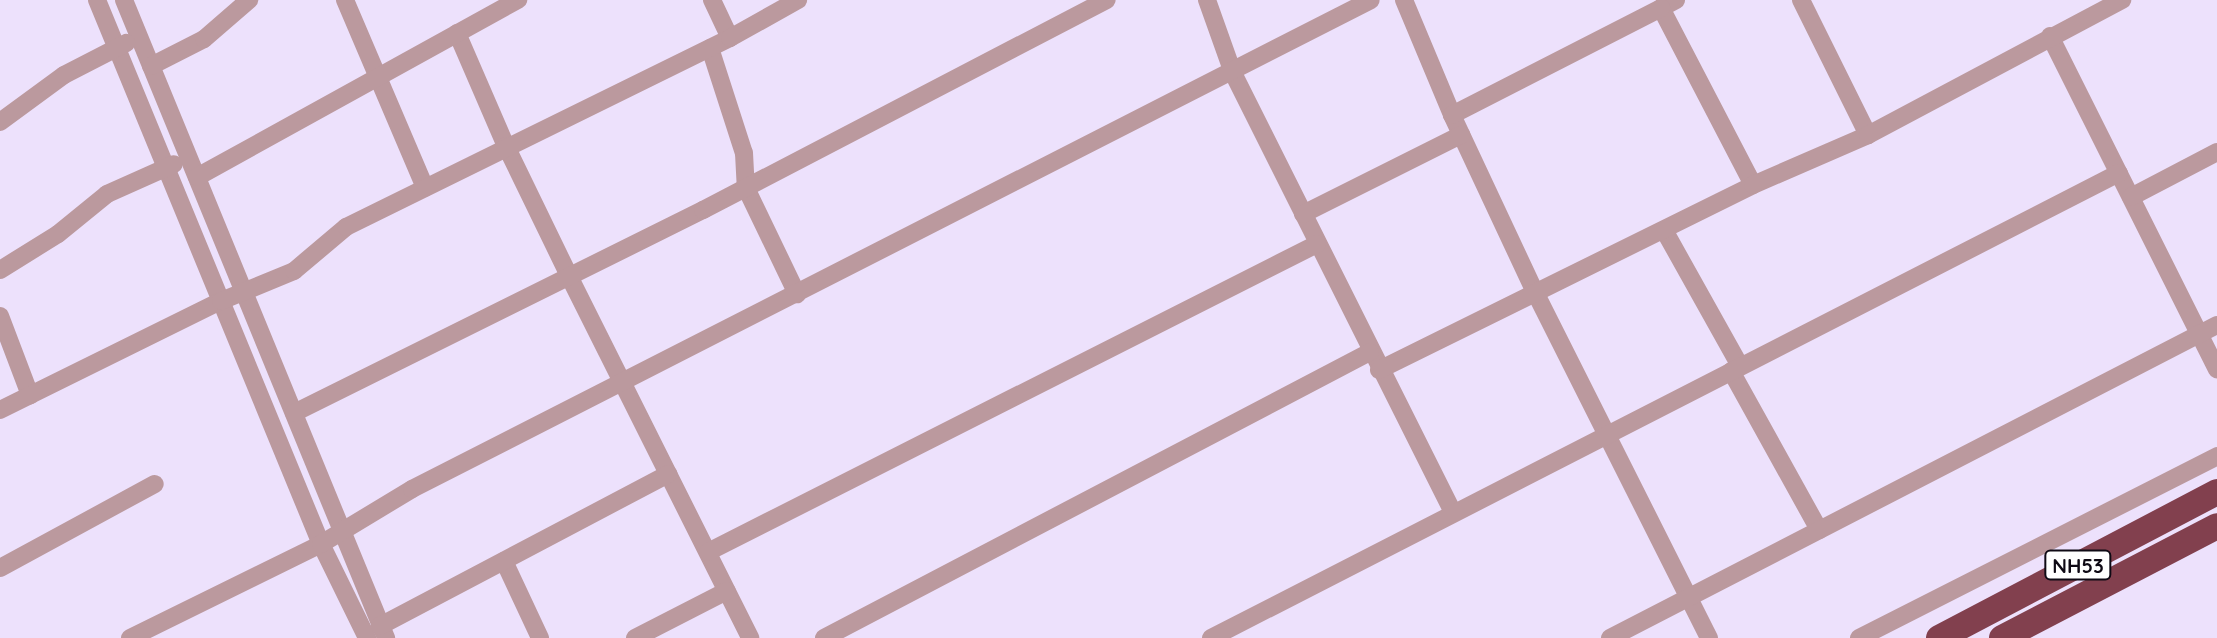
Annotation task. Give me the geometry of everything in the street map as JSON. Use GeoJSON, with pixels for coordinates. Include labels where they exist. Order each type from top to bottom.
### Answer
{"type":"FeatureCollection","features":[{"type":"Feature","properties":{"kind":"highway","name":"NH53"},"geometry":{"type":"LineString","coordinates":[[1939,638],[2217,492]]}},
{"type":"Feature","properties":{"kind":"highway","name":"NH53"},"geometry":{"type":"LineString","coordinates":[[2002,638],[2217,526]]}},
{"type":"Feature","properties":{"kind":"street"},"geometry":{"type":"LineString","coordinates":[[97,0],[321,544],[378,634]]}},
{"type":"Feature","properties":{"kind":"street"},"geometry":{"type":"LineString","coordinates":[[124,0],[294,413],[378,634]]}},
{"type":"Feature","properties":{"kind":"street"},"geometry":{"type":"LineString","coordinates":[[151,66],[204,39],[249,0]]}},
{"type":"Feature","properties":{"kind":"street"},"geometry":{"type":"LineString","coordinates":[[345,0],[375,77],[425,188]]}},
{"type":"Feature","properties":{"kind":"street"},"geometry":{"type":"LineString","coordinates":[[197,177],[518,0]]}},
{"type":"Feature","properties":{"kind":"street"},"geometry":{"type":"LineString","coordinates":[[712,0],[730,38]]}},
{"type":"Feature","properties":{"kind":"street"},"geometry":{"type":"LineString","coordinates":[[0,410],[221,301],[304,265],[346,227],[730,38],[798,0]]}},
{"type":"Feature","properties":{"kind":"street"},"geometry":{"type":"LineString","coordinates":[[294,413],[746,188],[1107,0]]}},
{"type":"Feature","properties":{"kind":"street"},"geometry":{"type":"LineString","coordinates":[[1207,0],[1233,73],[1453,513]]}},
{"type":"Feature","properties":{"kind":"street"},"geometry":{"type":"LineString","coordinates":[[130,638],[321,544],[412,489],[1371,0]]}},
{"type":"Feature","properties":{"kind":"street"},"geometry":{"type":"LineString","coordinates":[[1404,0],[1452,115],[1536,294],[1709,638]]}},
{"type":"Feature","properties":{"kind":"street"},"geometry":{"type":"LineString","coordinates":[[1801,0],[1868,135]]}},
{"type":"Feature","properties":{"kind":"street"},"geometry":{"type":"LineString","coordinates":[[1379,370],[1753,185],[1868,135],[2122,0]]}},
{"type":"Feature","properties":{"kind":"street"},"geometry":{"type":"LineString","coordinates":[[1452,115],[1668,4],[1753,185]]}},
{"type":"Feature","properties":{"kind":"street"},"geometry":{"type":"LineString","coordinates":[[457,33],[506,146],[750,638]]}},
{"type":"Feature","properties":{"kind":"street"},"geometry":{"type":"LineString","coordinates":[[2050,36],[2217,369]]}},
{"type":"Feature","properties":{"kind":"street"},"geometry":{"type":"LineString","coordinates":[[0,122],[64,75],[139,37]]}},
{"type":"Feature","properties":{"kind":"street"},"geometry":{"type":"LineString","coordinates":[[710,48],[744,153],[746,188],[797,294]]}},
{"type":"Feature","properties":{"kind":"street"},"geometry":{"type":"LineString","coordinates":[[1303,214],[1461,135]]}},
{"type":"Feature","properties":{"kind":"street"},"geometry":{"type":"LineString","coordinates":[[2131,197],[2217,152]]}},
{"type":"Feature","properties":{"kind":"street"},"geometry":{"type":"LineString","coordinates":[[0,270],[66,229],[107,194],[165,166],[190,159]]}},
{"type":"Feature","properties":{"kind":"street"},"geometry":{"type":"LineString","coordinates":[[1211,638],[2119,173]]}},
{"type":"Feature","properties":{"kind":"street"},"geometry":{"type":"LineString","coordinates":[[1664,230],[1819,530]]}},
{"type":"Feature","properties":{"kind":"street"},"geometry":{"type":"LineString","coordinates":[[708,552],[1317,244]]}},
{"type":"Feature","properties":{"kind":"street"},"geometry":{"type":"LineString","coordinates":[[0,316],[30,395]]}},
{"type":"Feature","properties":{"kind":"street"},"geometry":{"type":"LineString","coordinates":[[1610,638],[2217,325]]}},
{"type":"Feature","properties":{"kind":"street"},"geometry":{"type":"LineString","coordinates":[[824,638],[1370,352]]}},
{"type":"Feature","properties":{"kind":"street"},"geometry":{"type":"LineString","coordinates":[[1859,638],[2217,456]]}},
{"type":"Feature","properties":{"kind":"street"},"geometry":{"type":"LineString","coordinates":[[378,634],[504,561],[668,474]]}},
{"type":"Feature","properties":{"kind":"street"},"geometry":{"type":"LineString","coordinates":[[0,568],[155,484]]}},
{"type":"Feature","properties":{"kind":"street"},"geometry":{"type":"LineString","coordinates":[[504,561],[540,638]]}},
{"type":"Feature","properties":{"kind":"street"},"geometry":{"type":"LineString","coordinates":[[635,638],[727,591]]}}]}
